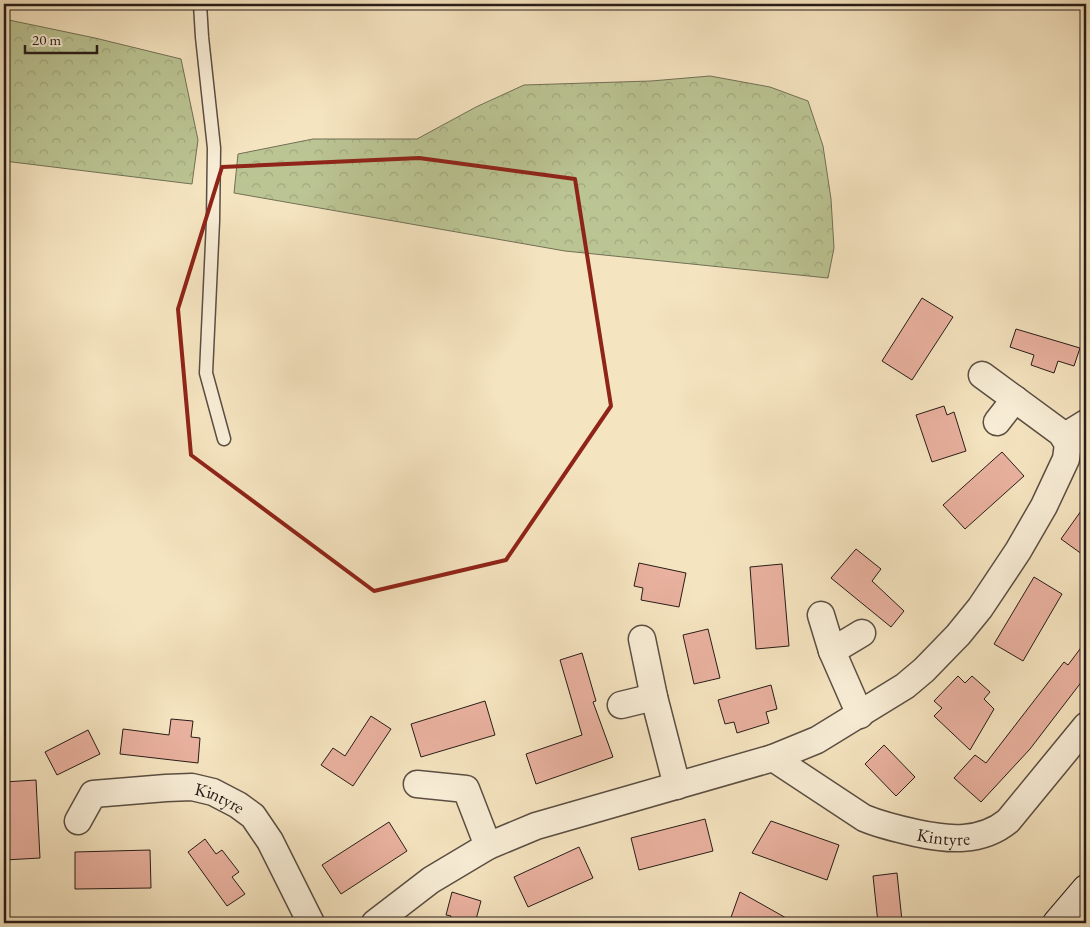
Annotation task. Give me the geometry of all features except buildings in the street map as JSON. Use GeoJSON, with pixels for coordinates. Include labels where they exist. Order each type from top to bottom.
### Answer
{"type":"FeatureCollection","features":[{"type":"Feature","properties":{"kind":"main road"},"geometry":{"type":"LineString","coordinates":[[1057,923],[1082,900]]}},
{"type":"Feature","properties":{"kind":"street"},"geometry":{"type":"LineString","coordinates":[[381,922],[431,880],[488,846],[536,826],[773,758],[817,740],[860,715],[905,686],[924,670],[958,635],[1000,579],[1044,506],[1066,459],[1068,444],[1076,430],[1050,422],[982,375]]}},
{"type":"Feature","properties":{"kind":"street"},"geometry":{"type":"LineString","coordinates":[[997,422],[1015,399]]}},
{"type":"Feature","properties":{"kind":"street"},"geometry":{"type":"LineString","coordinates":[[821,615],[832,651],[860,715]]}},
{"type":"Feature","properties":{"kind":"street"},"geometry":{"type":"LineString","coordinates":[[832,651],[862,633]]}},
{"type":"Feature","properties":{"kind":"street"},"geometry":{"type":"LineString","coordinates":[[642,639],[654,697],[677,786]]}},
{"type":"Feature","properties":{"kind":"street"},"geometry":{"type":"LineString","coordinates":[[622,705],[654,697]]}},
{"type":"Feature","properties":{"kind":"street","name":"Kintyre"},"geometry":{"type":"LineString","coordinates":[[773,758],[864,818],[888,827],[940,838],[965,838],[997,830],[1008,822],[1086,726]]}},
{"type":"Feature","properties":{"kind":"street"},"geometry":{"type":"LineString","coordinates":[[417,784],[466,789],[488,846]]}},
{"type":"Feature","properties":{"kind":"street","name":"Kintyre"},"geometry":{"type":"LineString","coordinates":[[78,821],[92,794],[182,787],[203,789],[224,796],[253,816],[270,842],[311,923]]}},
{"type":"Feature","properties":{"kind":"lane"},"geometry":{"type":"LineString","coordinates":[[200,4],[214,148],[213,221],[206,373],[224,439]]}},
{"type":"Feature","properties":{"kind":"highlighted area"},"geometry":{"type":"Polygon","coordinates":[[[419,158],[575,179],[611,406],[506,560],[374,591],[191,455],[178,309],[222,167],[419,158]]]}},
{"type":"Feature","properties":{"kind":"green space"},"geometry":{"type":"Polygon","coordinates":[[[4,19],[95,38],[181,59],[198,140],[192,184],[4,161],[4,19]]]}},
{"type":"Feature","properties":{"kind":"green space"},"geometry":{"type":"Polygon","coordinates":[[[710,76],[770,87],[808,101],[823,146],[831,199],[834,248],[828,278],[565,251],[234,193],[238,154],[313,139],[417,139],[476,107],[524,85],[651,81],[710,76]]]}}]}
